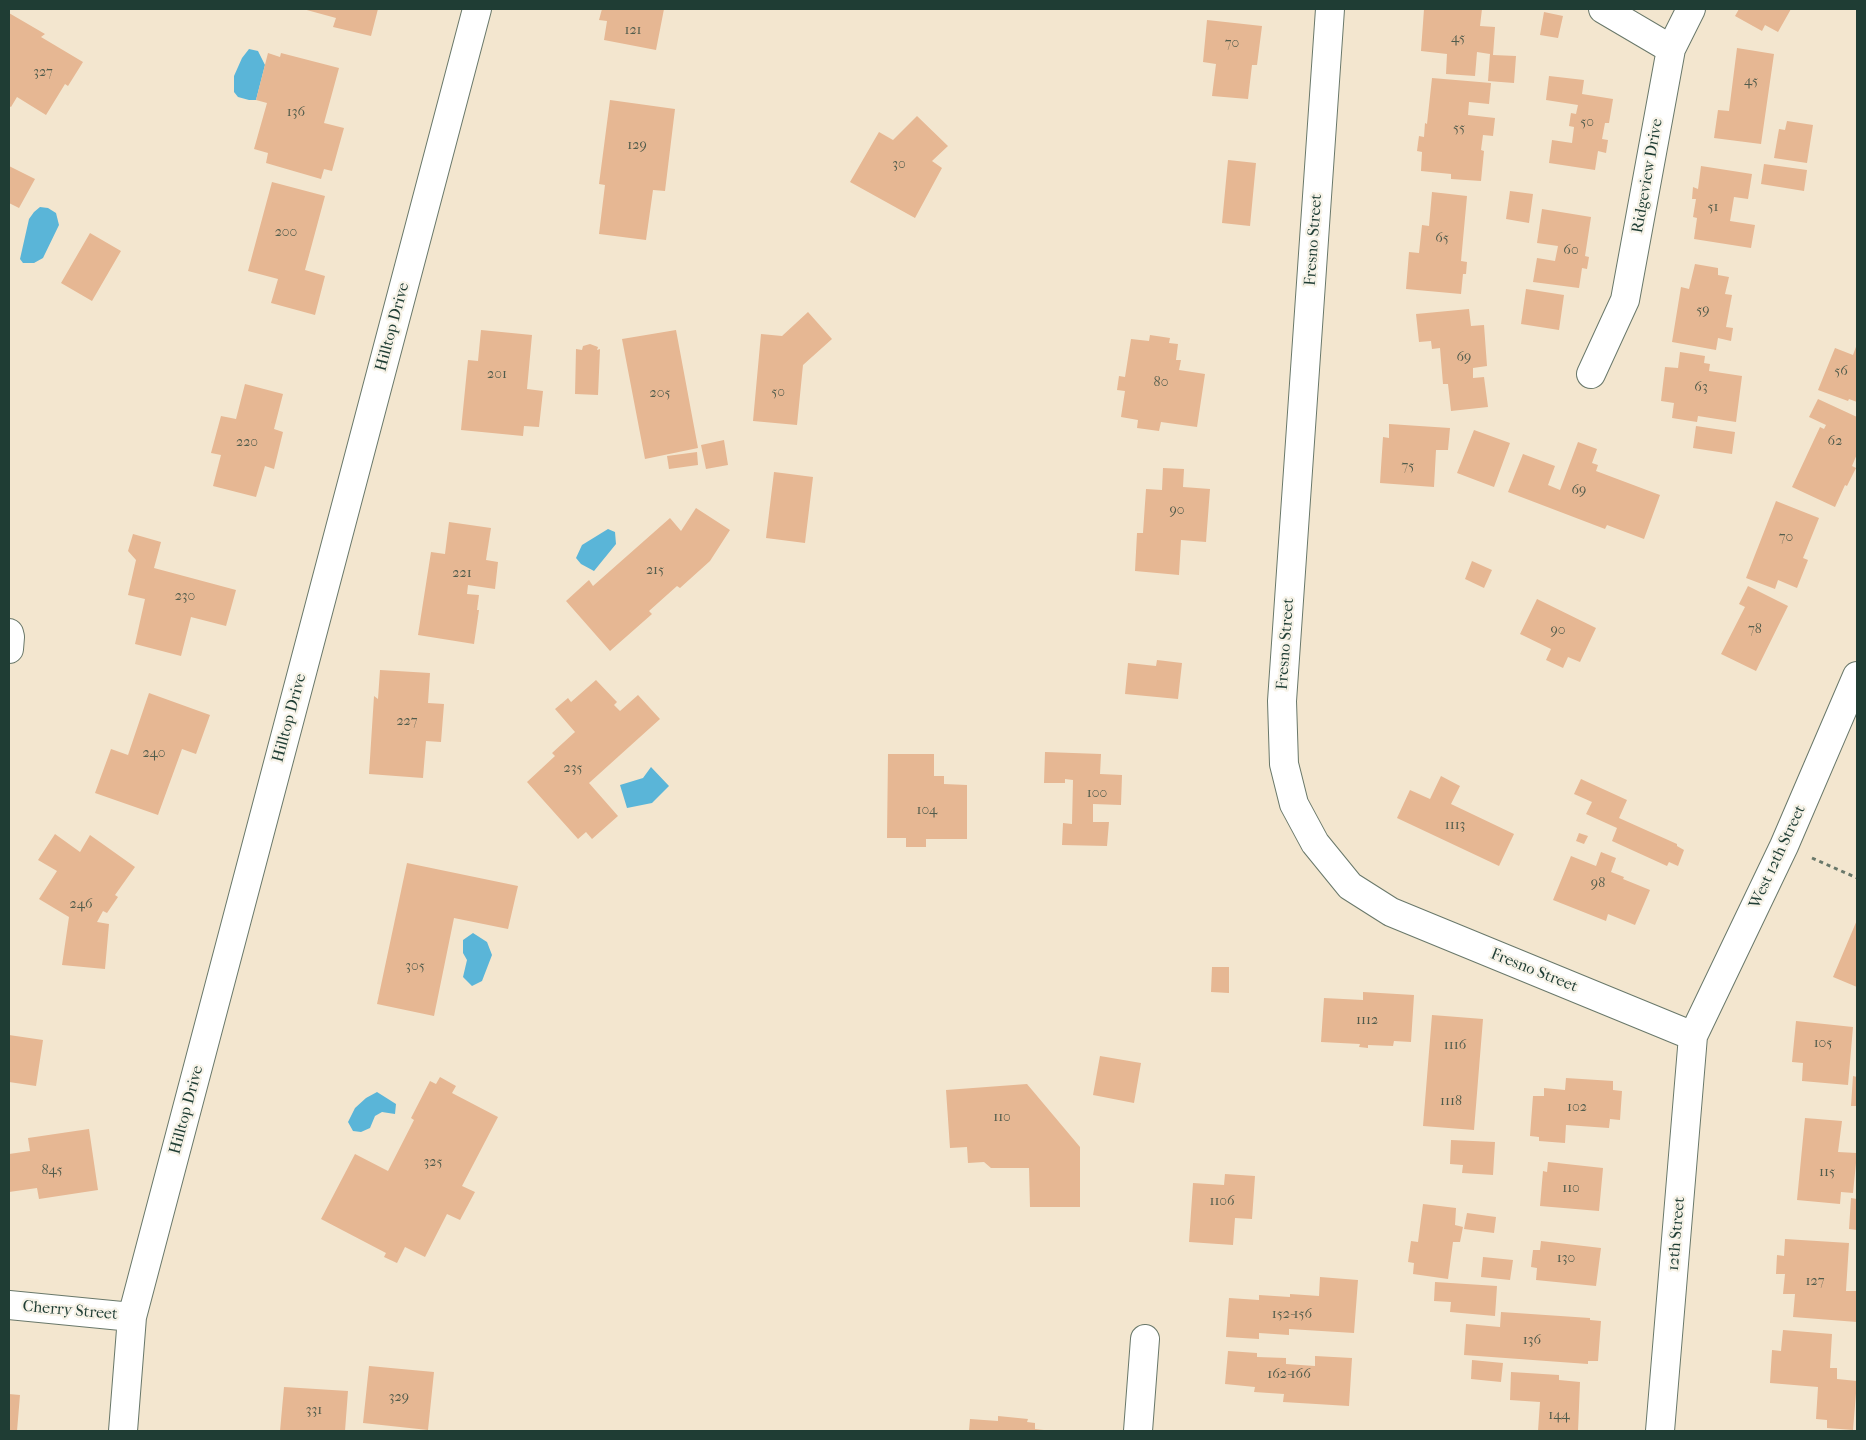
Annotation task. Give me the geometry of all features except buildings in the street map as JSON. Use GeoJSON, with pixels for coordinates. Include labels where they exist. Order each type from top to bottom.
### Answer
{"type":"FeatureCollection","features":[{"type":"Feature","properties":{"kind":"street","name":"Hilltop Drive"},"geometry":{"type":"LineString","coordinates":[[123,1431],[132,1317],[477,9]]}},
{"type":"Feature","properties":{"kind":"street","name":"Fresno Street"},"geometry":{"type":"LineString","coordinates":[[1330,9],[1282,701],[1284,764],[1294,804],[1315,843],[1350,886],[1391,912],[1693,1036]]}},
{"type":"Feature","properties":{"kind":"street"},"geometry":{"type":"LineString","coordinates":[[1602,9],[1670,49]]}},
{"type":"Feature","properties":{"kind":"street","name":"Ridgeview Drive"},"geometry":{"type":"LineString","coordinates":[[1591,374],[1625,300],[1670,49],[1692,9]]}},
{"type":"Feature","properties":{"kind":"street"},"geometry":{"type":"LineString","coordinates":[[9,633],[9,649]]}},
{"type":"Feature","properties":{"kind":"street","name":"West 12th Street"},"geometry":{"type":"LineString","coordinates":[[1693,1036],[1784,846],[1857,676]]}},
{"type":"Feature","properties":{"kind":"street","name":"12th Street"},"geometry":{"type":"LineString","coordinates":[[1660,1431],[1693,1036]]}},
{"type":"Feature","properties":{"kind":"street","name":"Cherry Street"},"geometry":{"type":"LineString","coordinates":[[9,1305],[132,1317]]}},
{"type":"Feature","properties":{"kind":"street"},"geometry":{"type":"LineString","coordinates":[[1138,1431],[1145,1340]]}},
{"type":"Feature","properties":{"kind":"path"},"geometry":{"type":"LineString","coordinates":[[1784,846],[1857,878]]}},
{"type":"Feature","properties":{"kind":"water"},"geometry":{"type":"Polygon","coordinates":[[[249,49],[258,51],[265,65],[256,100],[238,97],[234,92],[234,76],[242,58],[249,49]]]}},
{"type":"Feature","properties":{"kind":"water"},"geometry":{"type":"Polygon","coordinates":[[[40,207],[48,208],[56,213],[59,225],[43,258],[34,263],[23,263],[20,259],[29,219],[40,207]]]}},
{"type":"Feature","properties":{"kind":"water"},"geometry":{"type":"Polygon","coordinates":[[[608,529],[615,532],[616,544],[594,571],[581,564],[576,558],[582,545],[608,529]]]}},
{"type":"Feature","properties":{"kind":"water"},"geometry":{"type":"Polygon","coordinates":[[[651,767],[669,786],[652,803],[627,808],[620,785],[643,778],[651,767]]]}},
{"type":"Feature","properties":{"kind":"water"},"geometry":{"type":"Polygon","coordinates":[[[473,933],[487,942],[492,955],[482,981],[472,986],[463,977],[467,960],[463,953],[463,940],[473,933]]]}},
{"type":"Feature","properties":{"kind":"water"},"geometry":{"type":"Polygon","coordinates":[[[377,1092],[396,1104],[395,1114],[382,1112],[375,1116],[370,1128],[361,1132],[353,1131],[348,1122],[355,1108],[366,1098],[377,1092]]]}}]}
